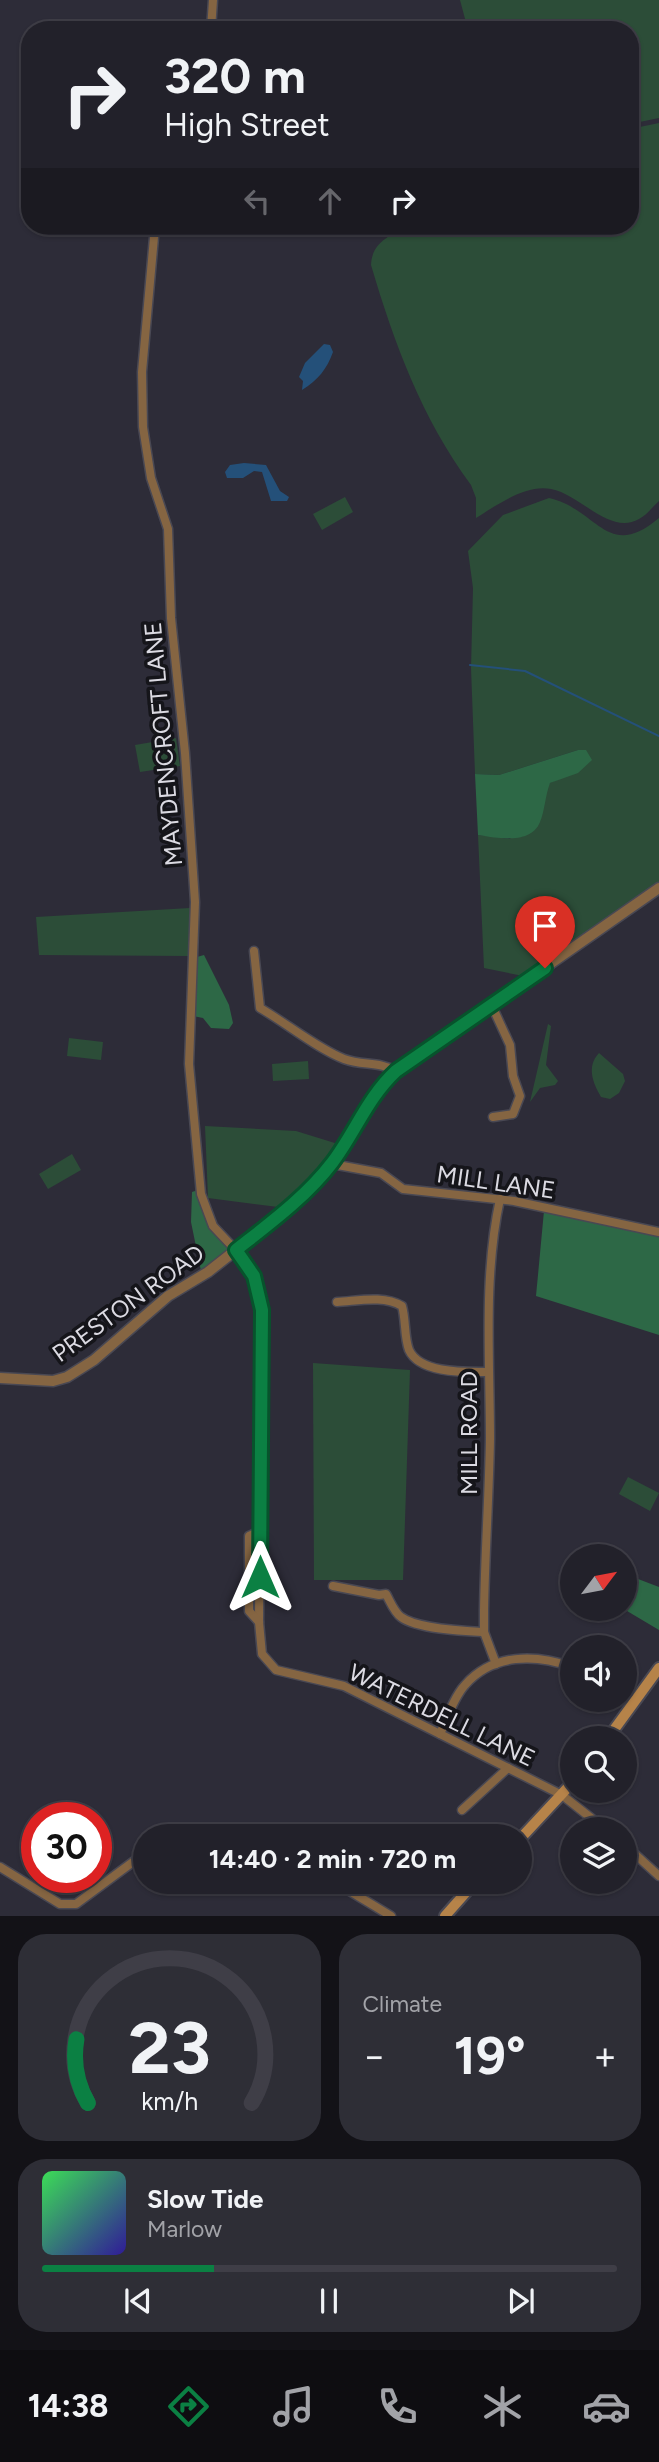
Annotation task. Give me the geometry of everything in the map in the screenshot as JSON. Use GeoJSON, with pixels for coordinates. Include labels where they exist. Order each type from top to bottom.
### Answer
{"type":"FeatureCollection","features":[{"type":"Feature","properties":{"kind":"main road"},"geometry":{"type":"LineString","coordinates":[[637,1701],[659,1668]]}},
{"type":"Feature","properties":{"kind":"main road"},"geometry":{"type":"LineString","coordinates":[[618,1726],[629,1712]]}},
{"type":"Feature","properties":{"kind":"main road"},"geometry":{"type":"LineString","coordinates":[[532,1826],[560,1797]]}},
{"type":"Feature","properties":{"kind":"main road"},"geometry":{"type":"LineString","coordinates":[[445,1916],[464,1894]]}},
{"type":"Feature","properties":{"kind":"street"},"geometry":{"type":"LineString","coordinates":[[212,21],[213,0]]}},
{"type":"Feature","properties":{"kind":"street","name":"MAYDENCROFT LANE"},"geometry":{"type":"LineString","coordinates":[[154,235],[142,372],[143,427],[151,478],[168,529],[171,618],[185,753],[195,902],[189,1065],[201,1194],[213,1226],[236,1250]]}},
{"type":"Feature","properties":{"kind":"street","name":"PRESTON ROAD"},"geometry":{"type":"LineString","coordinates":[[0,1378],[53,1381],[67,1377],[94,1360],[168,1296],[208,1272],[270,1223],[332,1164],[375,1092],[396,1071],[659,888]]}},
{"type":"Feature","properties":{"kind":"street"},"geometry":{"type":"LineString","coordinates":[[254,951],[260,1008],[327,1051],[365,1065],[385,1065],[396,1071]]}},
{"type":"Feature","properties":{"kind":"street"},"geometry":{"type":"LineString","coordinates":[[492,1006],[510,1045],[513,1076],[520,1096],[513,1114],[493,1117]]}},
{"type":"Feature","properties":{"kind":"street","name":"MILL LANE"},"geometry":{"type":"LineString","coordinates":[[332,1164],[381,1173],[403,1189],[500,1199],[659,1232]]}},
{"type":"Feature","properties":{"kind":"street","name":"MILL ROAD"},"geometry":{"type":"LineString","coordinates":[[496,1664],[484,1632],[490,1439],[487,1372],[495,1223],[500,1199]]}},
{"type":"Feature","properties":{"kind":"street","name":"WATERDELL LANE"},"geometry":{"type":"LineString","coordinates":[[236,1250],[254,1276],[262,1310],[260,1531],[249,1535],[249,1611],[259,1622],[262,1654],[268,1665],[276,1670],[344,1686],[560,1794]]}},
{"type":"Feature","properties":{"kind":"street"},"geometry":{"type":"LineString","coordinates":[[337,1302],[388,1299],[397,1303],[402,1306],[409,1350],[416,1360],[425,1365],[487,1372]]}},
{"type":"Feature","properties":{"kind":"street"},"geometry":{"type":"LineString","coordinates":[[333,1586],[386,1594],[399,1616],[407,1620],[442,1630],[484,1632]]}},
{"type":"Feature","properties":{"kind":"street"},"geometry":{"type":"LineString","coordinates":[[440,1734],[463,1686],[496,1664],[524,1657],[542,1658],[560,1663]]}},
{"type":"Feature","properties":{"kind":"street"},"geometry":{"type":"LineString","coordinates":[[462,1810],[508,1768]]}},
{"type":"Feature","properties":{"kind":"street","name":"WATERDELL LANE"},"geometry":{"type":"LineString","coordinates":[[572,1803],[590,1817]]}},
{"type":"Feature","properties":{"kind":"street"},"geometry":{"type":"LineString","coordinates":[[637,1856],[659,1876]]}},
{"type":"Feature","properties":{"kind":"street"},"geometry":{"type":"LineString","coordinates":[[0,1867],[60,1904],[76,1904],[133,1862]]}},
{"type":"Feature","properties":{"kind":"street"},"geometry":{"type":"LineString","coordinates":[[355,1894],[391,1916]]}},
{"type":"Feature","properties":{"kind":"green space"},"geometry":{"type":"Polygon","coordinates":[[[460,0],[659,0],[659,118],[639,122],[639,21],[466,21],[460,0]]]}},
{"type":"Feature","properties":{"kind":"green space"},"geometry":{"type":"Polygon","coordinates":[[[659,123],[659,501],[639,519],[628,523],[617,522],[562,492],[541,488],[512,497],[476,518],[476,498],[471,485],[424,407],[389,323],[371,265],[374,251],[390,235],[639,235],[639,127],[659,123]]]}},
{"type":"Feature","properties":{"kind":"green space"},"geometry":{"type":"Polygon","coordinates":[[[345,497],[353,512],[322,530],[313,514],[345,497]]]}},
{"type":"Feature","properties":{"kind":"green space"},"geometry":{"type":"Polygon","coordinates":[[[549,498],[566,504],[614,534],[627,535],[641,530],[659,518],[659,885],[528,977],[484,968],[478,835],[510,839],[550,783],[567,775],[578,750],[499,775],[475,774],[471,668],[473,588],[468,551],[503,515],[549,498]]]}},
{"type":"Feature","properties":{"kind":"green space"},"geometry":{"type":"Polygon","coordinates":[[[176,738],[180,766],[140,772],[135,745],[176,738]]]}},
{"type":"Feature","properties":{"kind":"green space"},"geometry":{"type":"Polygon","coordinates":[[[578,750],[586,750],[592,760],[578,773],[550,783],[542,817],[536,829],[529,834],[513,838],[478,835],[475,774],[499,775],[578,750]]]}},
{"type":"Feature","properties":{"kind":"green space"},"geometry":{"type":"Polygon","coordinates":[[[190,908],[188,956],[39,955],[36,917],[190,908]]]}},
{"type":"Feature","properties":{"kind":"green space"},"geometry":{"type":"Polygon","coordinates":[[[204,955],[229,1005],[233,1023],[229,1029],[211,1028],[203,1018],[193,1016],[197,957],[204,955]]]}},
{"type":"Feature","properties":{"kind":"green space"},"geometry":{"type":"Polygon","coordinates":[[[548,1024],[551,1026],[546,1065],[558,1081],[555,1085],[540,1088],[530,1102],[548,1024]]]}},
{"type":"Feature","properties":{"kind":"green space"},"geometry":{"type":"Polygon","coordinates":[[[69,1038],[103,1042],[101,1060],[67,1056],[69,1038]]]}},
{"type":"Feature","properties":{"kind":"green space"},"geometry":{"type":"Polygon","coordinates":[[[599,1053],[623,1074],[625,1081],[619,1093],[610,1099],[601,1097],[593,1081],[593,1064],[599,1053]]]}},
{"type":"Feature","properties":{"kind":"green space"},"geometry":{"type":"Polygon","coordinates":[[[308,1061],[309,1079],[273,1081],[272,1064],[308,1061]]]}},
{"type":"Feature","properties":{"kind":"green space"},"geometry":{"type":"Polygon","coordinates":[[[205,1126],[296,1131],[338,1144],[328,1160],[278,1207],[208,1198],[205,1126]]]}},
{"type":"Feature","properties":{"kind":"green space"},"geometry":{"type":"Polygon","coordinates":[[[72,1154],[81,1170],[48,1189],[39,1174],[72,1154]]]}},
{"type":"Feature","properties":{"kind":"green space"},"geometry":{"type":"Polygon","coordinates":[[[198,1190],[206,1218],[231,1249],[201,1271],[191,1222],[192,1192],[198,1190]]]}},
{"type":"Feature","properties":{"kind":"green space"},"geometry":{"type":"Polygon","coordinates":[[[544,1211],[659,1236],[659,1335],[536,1296],[544,1211]]]}},
{"type":"Feature","properties":{"kind":"green space"},"geometry":{"type":"Polygon","coordinates":[[[313,1363],[410,1370],[403,1580],[314,1580],[313,1363]]]}},
{"type":"Feature","properties":{"kind":"green space"},"geometry":{"type":"Polygon","coordinates":[[[628,1477],[659,1493],[650,1511],[619,1494],[628,1477]]]}},
{"type":"Feature","properties":{"kind":"green space"},"geometry":{"type":"Polygon","coordinates":[[[637,1579],[659,1587],[659,1630],[637,1617],[637,1579]]]}},
{"type":"Feature","properties":{"kind":"water"},"geometry":{"type":"Polygon","coordinates":[[[324,344],[330,345],[333,352],[331,358],[321,374],[302,390],[303,381],[299,377],[305,363],[324,344]]]}},
{"type":"Feature","properties":{"kind":"water"},"geometry":{"type":"Polygon","coordinates":[[[230,465],[266,465],[280,491],[289,497],[287,501],[271,501],[262,472],[254,471],[243,478],[227,478],[225,472],[230,465]]]}},
{"type":"Feature","properties":{"kind":"waterway"},"geometry":{"type":"LineString","coordinates":[[470,665],[525,671],[659,736]]}},
{"type":"Feature","properties":{"kind":"route"},"geometry":{"type":"LineString","coordinates":[[260,1577],[261,1295],[246,1261],[236,1250],[288,1208],[327,1170],[375,1092],[396,1071],[545,968]]}}]}
